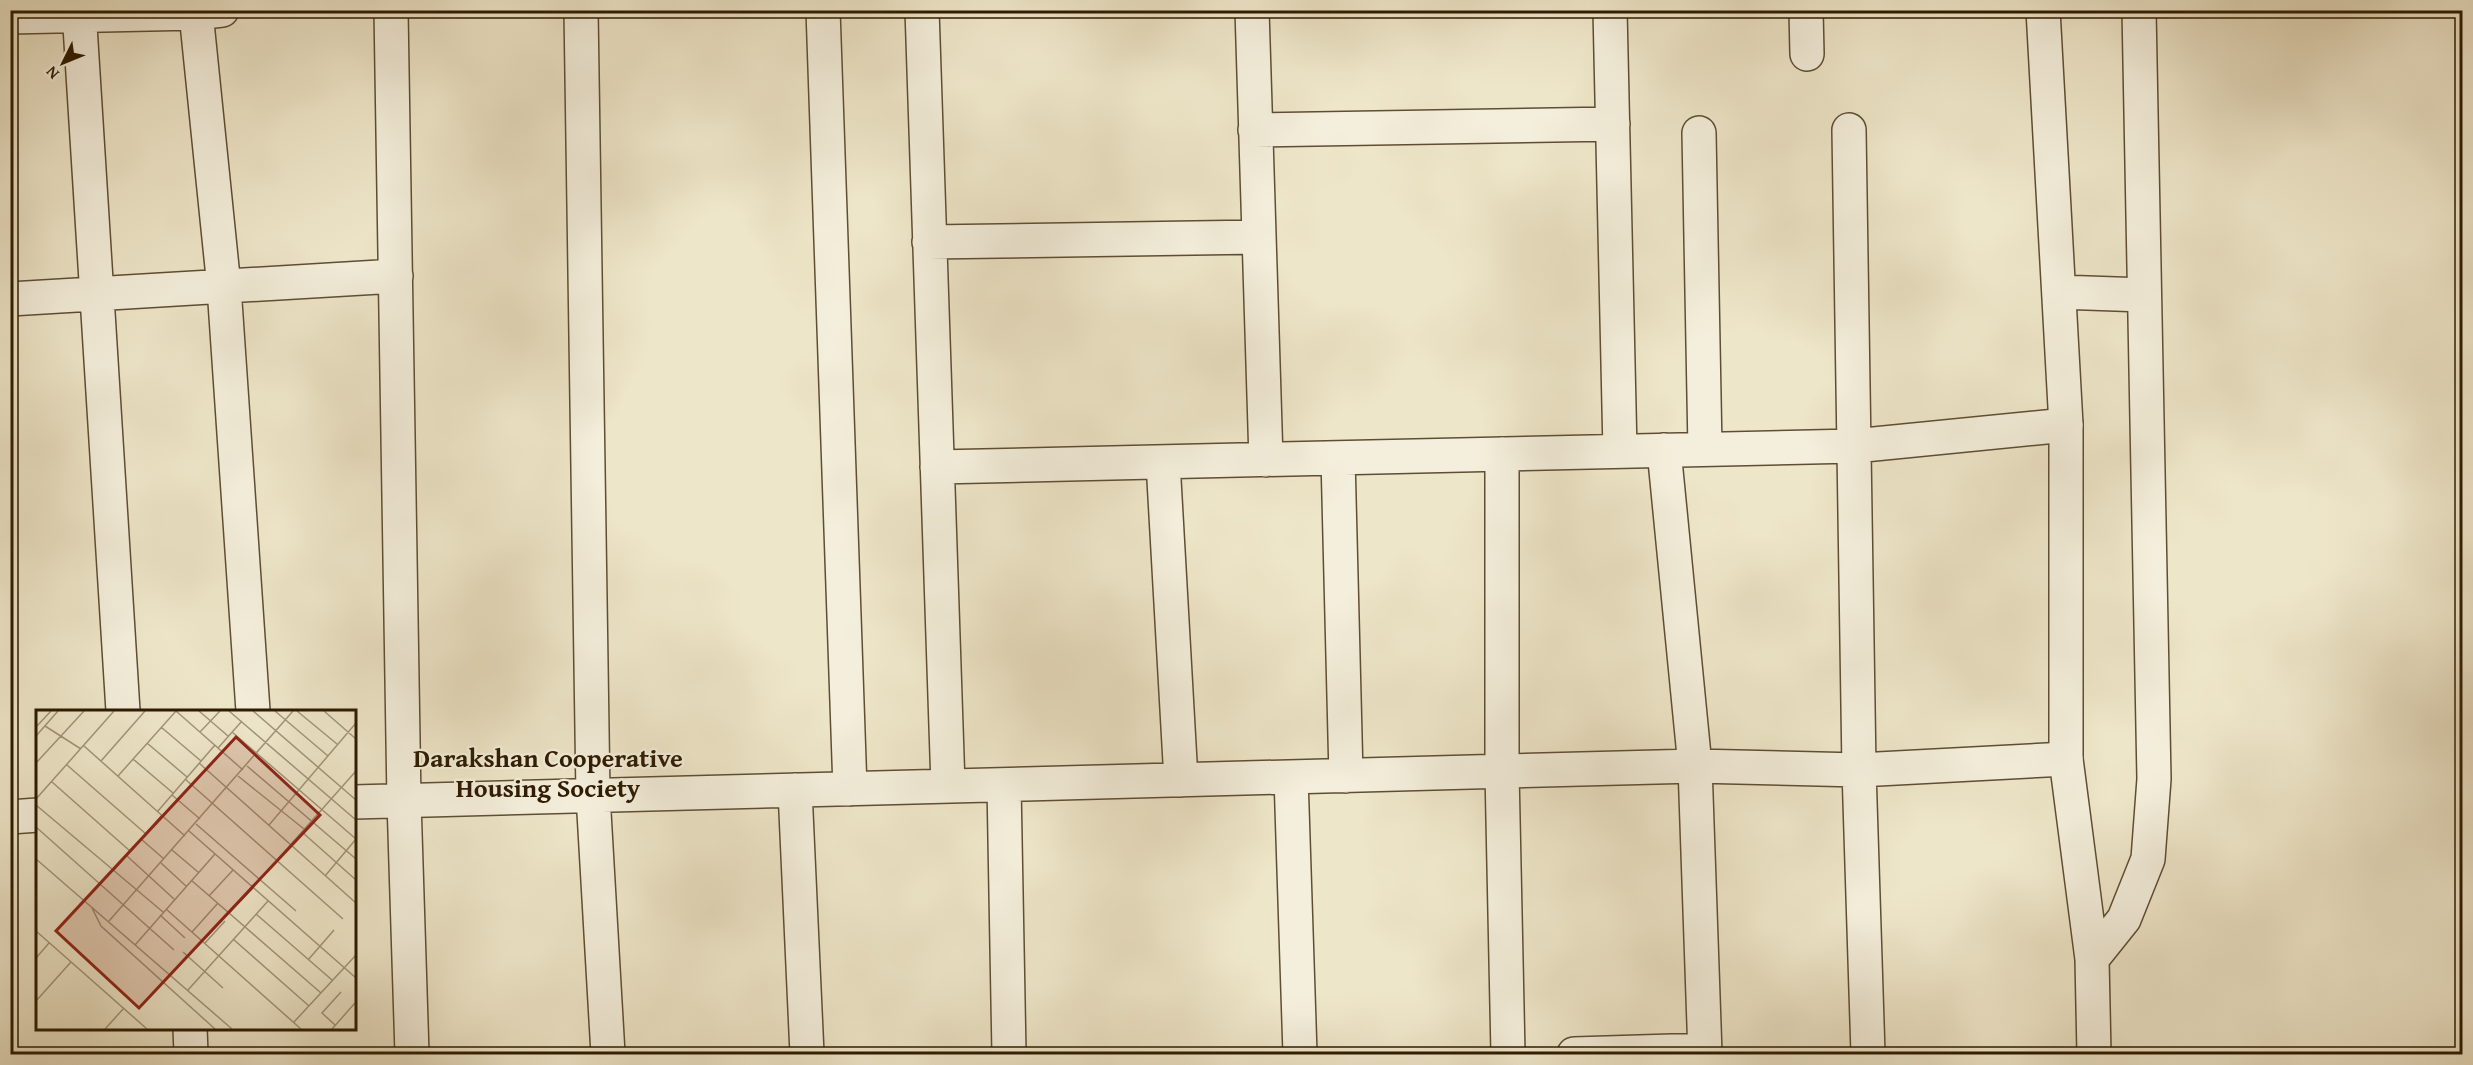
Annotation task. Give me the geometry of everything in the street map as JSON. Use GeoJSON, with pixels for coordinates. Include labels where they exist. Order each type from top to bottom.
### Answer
{"type":"FeatureCollection","features":[{"type":"Feature","properties":{"kind":"street"},"geometry":{"type":"LineString","coordinates":[[391,10],[404,801],[412,1054]]}},
{"type":"Feature","properties":{"kind":"street"},"geometry":{"type":"LineString","coordinates":[[581,10],[593,795],[608,1054]]}},
{"type":"Feature","properties":{"kind":"street"},"geometry":{"type":"LineString","coordinates":[[823,10],[850,789]]}},
{"type":"Feature","properties":{"kind":"street"},"geometry":{"type":"LineString","coordinates":[[922,10],[948,786]]}},
{"type":"Feature","properties":{"kind":"street"},"geometry":{"type":"LineString","coordinates":[[1252,10],[1266,460]]}},
{"type":"Feature","properties":{"kind":"street"},"geometry":{"type":"LineString","coordinates":[[1610,10],[1620,451]]}},
{"type":"Feature","properties":{"kind":"street"},"geometry":{"type":"LineString","coordinates":[[1806,10],[1807,54]]}},
{"type":"Feature","properties":{"kind":"street"},"geometry":{"type":"LineString","coordinates":[[2043,10],[2066,425],[2066,759],[2092,959],[2094,1054]]}},
{"type":"Feature","properties":{"kind":"street"},"geometry":{"type":"LineString","coordinates":[[2092,959],[2124,919],[2148,859],[2154,779],[2139,10]]}},
{"type":"Feature","properties":{"kind":"street"},"geometry":{"type":"LineString","coordinates":[[10,18],[79,13],[209,12],[224,287],[253,710]]}},
{"type":"Feature","properties":{"kind":"street"},"geometry":{"type":"LineString","coordinates":[[79,13],[123,710]]}},
{"type":"Feature","properties":{"kind":"street"},"geometry":{"type":"LineString","coordinates":[[1255,130],[1613,124]]}},
{"type":"Feature","properties":{"kind":"street"},"geometry":{"type":"LineString","coordinates":[[1849,130],[1859,770],[1868,1054]]}},
{"type":"Feature","properties":{"kind":"street"},"geometry":{"type":"LineString","coordinates":[[1699,133],[1705,449]]}},
{"type":"Feature","properties":{"kind":"street"},"geometry":{"type":"LineString","coordinates":[[929,242],[1259,237]]}},
{"type":"Feature","properties":{"kind":"street"},"geometry":{"type":"LineString","coordinates":[[10,299],[396,276]]}},
{"type":"Feature","properties":{"kind":"street"},"geometry":{"type":"LineString","coordinates":[[2059,292],[2144,295]]}},
{"type":"Feature","properties":{"kind":"street"},"geometry":{"type":"LineString","coordinates":[[937,467],[1854,446],[2066,425]]}},
{"type":"Feature","properties":{"kind":"street"},"geometry":{"type":"LineString","coordinates":[[1574,1054],[1705,1052],[1695,766],[1664,450]]}},
{"type":"Feature","properties":{"kind":"street"},"geometry":{"type":"LineString","coordinates":[[1502,454],[1502,772],[1508,1054]]}},
{"type":"Feature","properties":{"kind":"street"},"geometry":{"type":"LineString","coordinates":[[1338,458],[1346,776]]}},
{"type":"Feature","properties":{"kind":"street"},"geometry":{"type":"LineString","coordinates":[[1163,462],[1181,780]]}},
{"type":"Feature","properties":{"kind":"street"},"geometry":{"type":"LineString","coordinates":[[356,802],[1695,766],[1859,770],[2066,759]]}},
{"type":"Feature","properties":{"kind":"street"},"geometry":{"type":"LineString","coordinates":[[1291,777],[1300,1054]]}},
{"type":"Feature","properties":{"kind":"street"},"geometry":{"type":"LineString","coordinates":[[1004,785],[1009,1054]]}},
{"type":"Feature","properties":{"kind":"street"},"geometry":{"type":"LineString","coordinates":[[795,790],[807,1054]]}},
{"type":"Feature","properties":{"kind":"street"},"geometry":{"type":"LineString","coordinates":[[10,817],[36,815]]}},
{"type":"Feature","properties":{"kind":"street"},"geometry":{"type":"LineString","coordinates":[[190,1029],[191,1054]]}},
{"type":"Feature","properties":{"kind":"district","name":"Darakshan Cooperative Housing Society"},"geometry":{"type":"Point","coordinates":[548,773]}}]}
